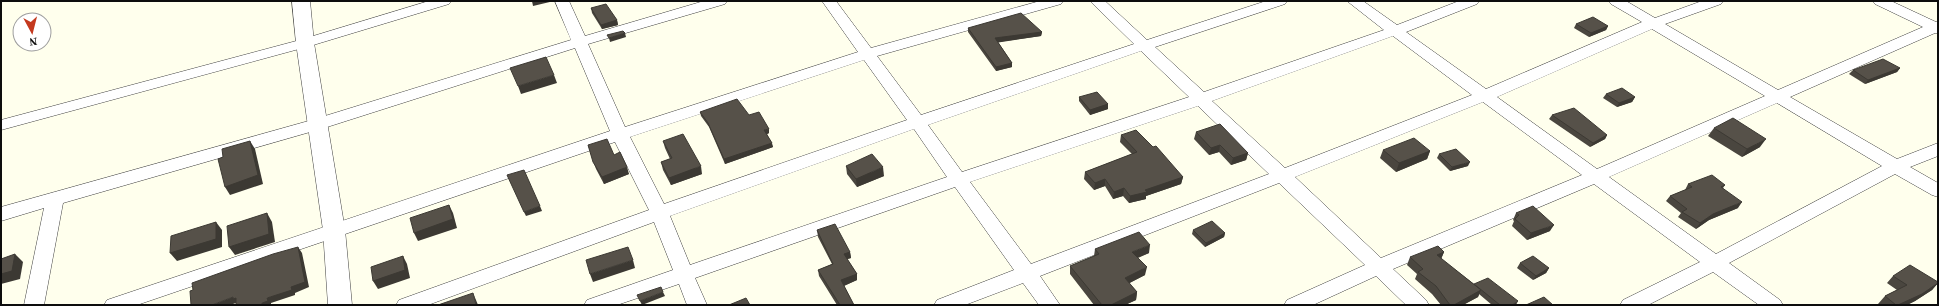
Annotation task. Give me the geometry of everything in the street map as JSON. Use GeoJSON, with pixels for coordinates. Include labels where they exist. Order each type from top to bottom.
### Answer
{"type":"FeatureCollection","features":[{"type":"Feature","properties":{"kind":"street"},"geometry":{"type":"LineString","coordinates":[[301,1],[305,43],[334,230],[340,305]]}},
{"type":"Feature","properties":{"kind":"street"},"geometry":{"type":"LineString","coordinates":[[1,125],[305,43],[444,1]]}},
{"type":"Feature","properties":{"kind":"street"},"geometry":{"type":"LineString","coordinates":[[562,1],[620,134],[659,212],[697,305]]}},
{"type":"Feature","properties":{"kind":"street"},"geometry":{"type":"LineString","coordinates":[[1,214],[318,124],[580,42],[720,1]]}},
{"type":"Feature","properties":{"kind":"street"},"geometry":{"type":"LineString","coordinates":[[829,1],[915,122],[1050,305]]}},
{"type":"Feature","properties":{"kind":"street"},"geometry":{"type":"LineString","coordinates":[[114,305],[620,134],[868,54],[1056,1]]}},
{"type":"Feature","properties":{"kind":"street"},"geometry":{"type":"LineString","coordinates":[[1098,1],[1199,99],[1418,305]]}},
{"type":"Feature","properties":{"kind":"street"},"geometry":{"type":"LineString","coordinates":[[406,305],[659,212],[915,122],[1280,1]]}},
{"type":"Feature","properties":{"kind":"street"},"geometry":{"type":"LineString","coordinates":[[1354,1],[1773,305]]}},
{"type":"Feature","properties":{"kind":"street"},"geometry":{"type":"LineString","coordinates":[[594,305],[1199,99],[1395,31],[1472,1]]}},
{"type":"Feature","properties":{"kind":"street"},"geometry":{"type":"LineString","coordinates":[[1616,1],[1938,191]]}},
{"type":"Feature","properties":{"kind":"street"},"geometry":{"type":"LineString","coordinates":[[944,305],[1281,176],[1484,96],[1653,23],[1716,1]]}},
{"type":"Feature","properties":{"kind":"street"},"geometry":{"type":"LineString","coordinates":[[1880,1],[1937,28]]}},
{"type":"Feature","properties":{"kind":"street"},"geometry":{"type":"LineString","coordinates":[[1294,305],[1379,267],[1596,176],[1937,28]]}},
{"type":"Feature","properties":{"kind":"street"},"geometry":{"type":"LineString","coordinates":[[1630,305],[1714,263],[1896,166],[1938,149]]}},
{"type":"Feature","properties":{"kind":"street"},"geometry":{"type":"LineString","coordinates":[[34,305],[55,198]]}},
{"type":"Feature","properties":{"kind":"building"},"geometry":{"type":"Polygon","coordinates":[[[606,4],[617,20],[601,25],[591,8],[606,4]]]}},
{"type":"Feature","properties":{"kind":"building"},"geometry":{"type":"Polygon","coordinates":[[[1021,13],[1042,32],[995,38],[1012,63],[996,67],[968,28],[1021,13]]]}},
{"type":"Feature","properties":{"kind":"building"},"geometry":{"type":"Polygon","coordinates":[[[1593,17],[1608,26],[1591,33],[1576,24],[1593,17]]]}},
{"type":"Feature","properties":{"kind":"building"},"geometry":{"type":"Polygon","coordinates":[[[623,31],[625,33],[609,38],[607,35],[623,31]]]}},
{"type":"Feature","properties":{"kind":"building"},"geometry":{"type":"Polygon","coordinates":[[[546,57],[554,75],[518,86],[510,68],[546,57]]]}},
{"type":"Feature","properties":{"kind":"building"},"geometry":{"type":"Polygon","coordinates":[[[1883,59],[1900,68],[1868,80],[1853,70],[1883,59]]]}},
{"type":"Feature","properties":{"kind":"building"},"geometry":{"type":"Polygon","coordinates":[[[1622,88],[1635,97],[1619,103],[1606,94],[1622,88]]]}},
{"type":"Feature","properties":{"kind":"building"},"geometry":{"type":"Polygon","coordinates":[[[1097,92],[1108,104],[1090,110],[1079,97],[1097,92]]]}},
{"type":"Feature","properties":{"kind":"building"},"geometry":{"type":"Polygon","coordinates":[[[737,99],[749,115],[759,112],[769,129],[764,130],[772,143],[724,159],[708,123],[700,112],[737,99]]]}},
{"type":"Feature","properties":{"kind":"building"},"geometry":{"type":"Polygon","coordinates":[[[1574,108],[1607,135],[1593,143],[1552,115],[1574,108]]]}},
{"type":"Feature","properties":{"kind":"building"},"geometry":{"type":"Polygon","coordinates":[[[1733,118],[1766,139],[1747,149],[1714,128],[1733,118]]]}},
{"type":"Feature","properties":{"kind":"building"},"geometry":{"type":"Polygon","coordinates":[[[1220,124],[1248,153],[1233,158],[1220,145],[1211,148],[1196,132],[1220,124]]]}},
{"type":"Feature","properties":{"kind":"building"},"geometry":{"type":"Polygon","coordinates":[[[1136,130],[1153,147],[1156,146],[1183,177],[1145,190],[1147,192],[1130,196],[1124,188],[1114,192],[1105,179],[1095,183],[1085,172],[1137,152],[1121,135],[1136,130]]]}},
{"type":"Feature","properties":{"kind":"building"},"geometry":{"type":"Polygon","coordinates":[[[683,134],[701,166],[669,178],[661,162],[672,158],[663,141],[683,134]]]}},
{"type":"Feature","properties":{"kind":"building"},"geometry":{"type":"Polygon","coordinates":[[[1414,138],[1430,151],[1399,163],[1383,150],[1414,138]]]}},
{"type":"Feature","properties":{"kind":"building"},"geometry":{"type":"Polygon","coordinates":[[[607,139],[614,155],[620,152],[627,167],[602,177],[593,162],[588,145],[607,139]]]}},
{"type":"Feature","properties":{"kind":"building"},"geometry":{"type":"Polygon","coordinates":[[[250,141],[258,175],[225,187],[218,159],[223,157],[222,149],[250,141]]]}},
{"type":"Feature","properties":{"kind":"building"},"geometry":{"type":"Polygon","coordinates":[[[1456,149],[1470,162],[1452,167],[1439,154],[1456,149]]]}},
{"type":"Feature","properties":{"kind":"building"},"geometry":{"type":"Polygon","coordinates":[[[872,154],[883,167],[856,179],[846,166],[872,154]]]}},
{"type":"Feature","properties":{"kind":"building"},"geometry":{"type":"Polygon","coordinates":[[[524,170],[540,206],[524,212],[507,175],[524,170]]]}},
{"type":"Feature","properties":{"kind":"building"},"geometry":{"type":"Polygon","coordinates":[[[1712,175],[1725,185],[1721,187],[1742,202],[1713,214],[1700,223],[1682,212],[1687,209],[1670,196],[1692,187],[1688,184],[1712,175]]]}},
{"type":"Feature","properties":{"kind":"building"},"geometry":{"type":"Polygon","coordinates":[[[449,205],[453,219],[414,233],[410,218],[449,205]]]}},
{"type":"Feature","properties":{"kind":"building"},"geometry":{"type":"Polygon","coordinates":[[[1533,206],[1554,225],[1531,233],[1515,219],[1519,215],[1516,213],[1533,206]]]}},
{"type":"Feature","properties":{"kind":"building"},"geometry":{"type":"Polygon","coordinates":[[[267,213],[269,234],[229,247],[227,226],[267,213]]]}},
{"type":"Feature","properties":{"kind":"building"},"geometry":{"type":"Polygon","coordinates":[[[1212,221],[1225,233],[1206,243],[1193,230],[1212,221]]]}},
{"type":"Feature","properties":{"kind":"building"},"geometry":{"type":"Polygon","coordinates":[[[216,222],[216,239],[170,253],[171,236],[216,222]]]}},
{"type":"Feature","properties":{"kind":"building"},"geometry":{"type":"Polygon","coordinates":[[[835,224],[850,252],[844,254],[857,274],[841,280],[854,305],[840,305],[818,270],[833,264],[817,230],[835,224]]]}},
{"type":"Feature","properties":{"kind":"building"},"geometry":{"type":"Polygon","coordinates":[[[1139,232],[1150,245],[1132,252],[1147,267],[1125,278],[1137,292],[1111,305],[1102,305],[1070,266],[1099,254],[1095,249],[1139,232]]]}},
{"type":"Feature","properties":{"kind":"building"},"geometry":{"type":"Polygon","coordinates":[[[1438,246],[1444,252],[1437,255],[1481,290],[1454,305],[1450,305],[1436,286],[1418,272],[1423,269],[1410,257],[1438,246]]]}},
{"type":"Feature","properties":{"kind":"building"},"geometry":{"type":"Polygon","coordinates":[[[298,247],[305,282],[291,287],[292,290],[267,298],[268,301],[262,303],[262,305],[236,305],[236,298],[233,299],[233,297],[212,305],[191,305],[190,291],[193,290],[192,283],[273,254],[298,247]]]}},
{"type":"Feature","properties":{"kind":"building"},"geometry":{"type":"Polygon","coordinates":[[[628,247],[633,260],[590,274],[586,260],[628,247]]]}},
{"type":"Feature","properties":{"kind":"building"},"geometry":{"type":"Polygon","coordinates":[[[15,254],[12,271],[1,274],[1,259],[15,254]]]}},
{"type":"Feature","properties":{"kind":"building"},"geometry":{"type":"Polygon","coordinates":[[[403,256],[405,270],[373,281],[371,267],[403,256]]]}},
{"type":"Feature","properties":{"kind":"building"},"geometry":{"type":"Polygon","coordinates":[[[1533,256],[1549,268],[1536,276],[1520,263],[1533,256]]]}},
{"type":"Feature","properties":{"kind":"building"},"geometry":{"type":"Polygon","coordinates":[[[1910,265],[1938,283],[1922,294],[1896,305],[1885,296],[1907,285],[1893,276],[1910,265]]]}},
{"type":"Feature","properties":{"kind":"building"},"geometry":{"type":"Polygon","coordinates":[[[1488,278],[1518,301],[1512,305],[1500,305],[1474,284],[1488,278]]]}},
{"type":"Feature","properties":{"kind":"building"},"geometry":{"type":"Polygon","coordinates":[[[661,287],[663,292],[640,301],[637,295],[661,287]]]}},
{"type":"Feature","properties":{"kind":"building"},"geometry":{"type":"Polygon","coordinates":[[[473,293],[476,305],[438,305],[473,293]]]}},
{"type":"Feature","properties":{"kind":"building"},"geometry":{"type":"Polygon","coordinates":[[[1544,297],[1553,305],[1526,305],[1544,297]]]}},
{"type":"Feature","properties":{"kind":"building"},"geometry":{"type":"Polygon","coordinates":[[[746,298],[750,305],[729,305],[746,298]]]}}]}
